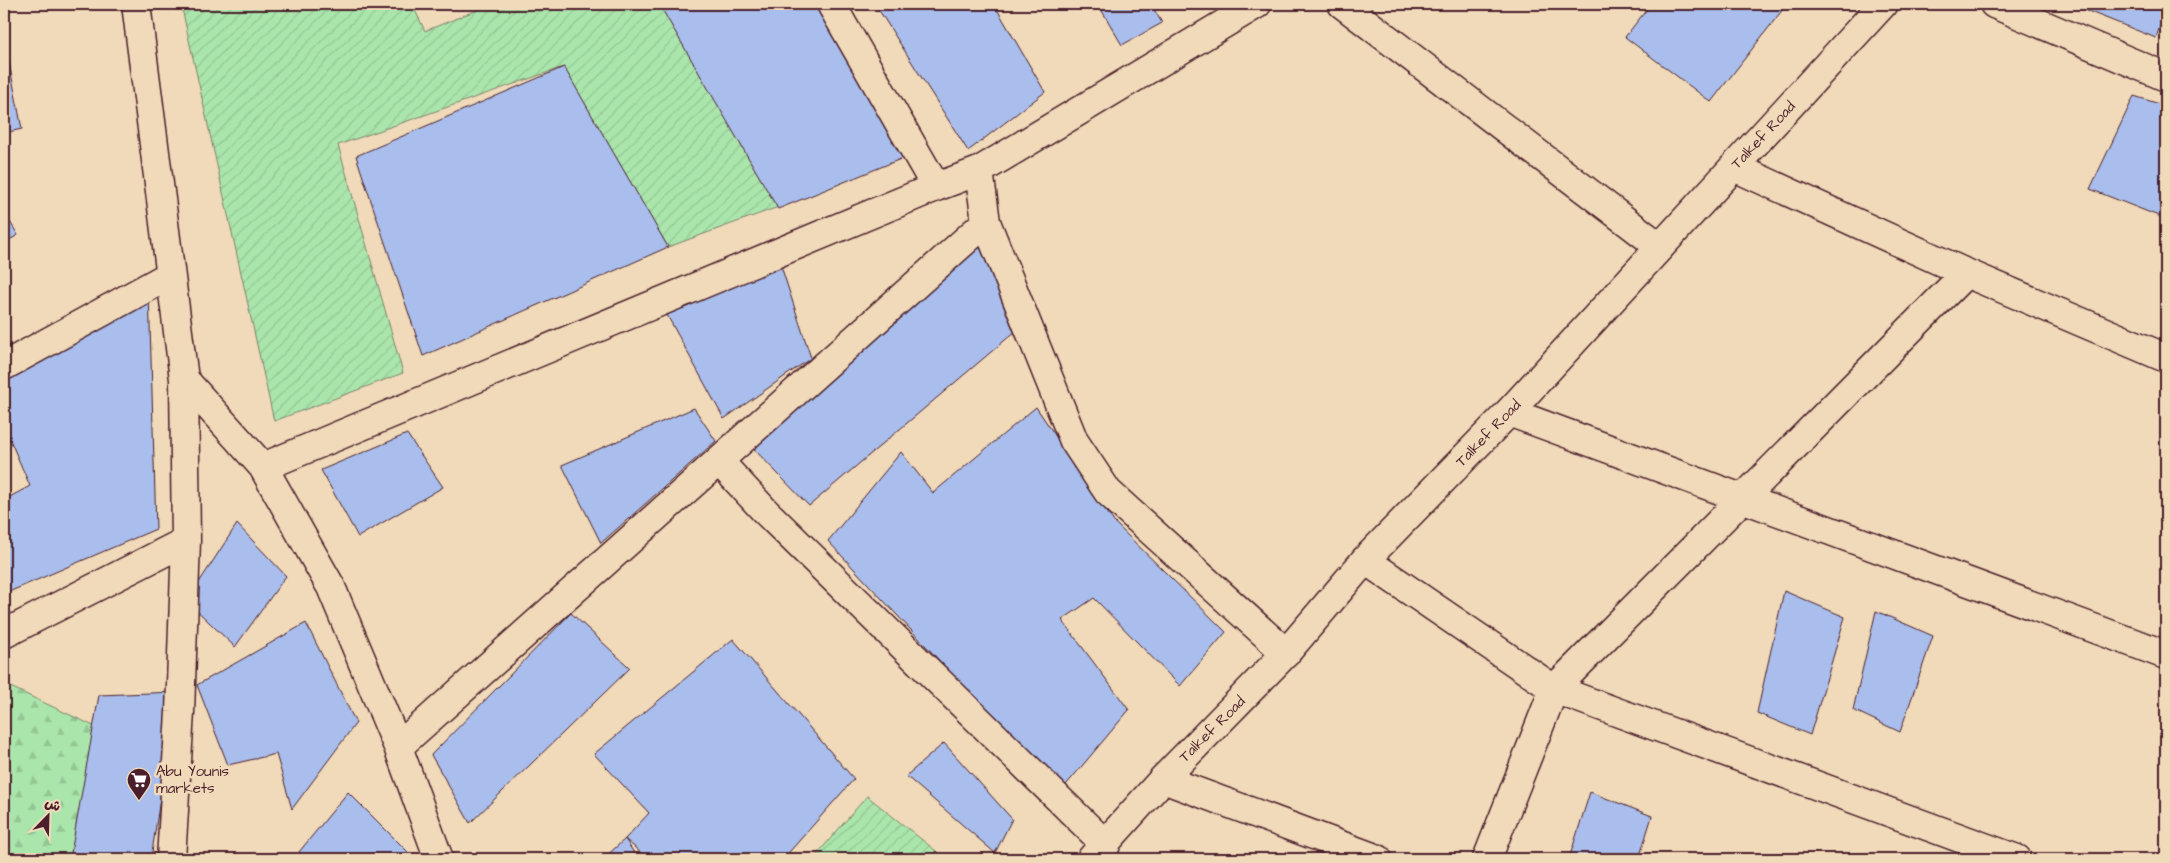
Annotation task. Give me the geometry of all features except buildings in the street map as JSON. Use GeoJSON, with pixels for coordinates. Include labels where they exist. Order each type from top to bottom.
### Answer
{"type":"FeatureCollection","features":[{"type":"Feature","properties":{"kind":"street"},"geometry":{"type":"LineString","coordinates":[[136,4],[184,379],[186,541],[180,712],[171,859]]}},
{"type":"Feature","properties":{"kind":"street"},"geometry":{"type":"LineString","coordinates":[[830,4],[936,187]]}},
{"type":"Feature","properties":{"kind":"street"},"geometry":{"type":"LineString","coordinates":[[263,467],[936,187],[979,171],[1222,13],[1258,4]]}},
{"type":"Feature","properties":{"kind":"street"},"geometry":{"type":"LineString","coordinates":[[1342,4],[1660,247]]}},
{"type":"Feature","properties":{"kind":"street","name":"Talkef Road"},"geometry":{"type":"LineString","coordinates":[[1098,852],[1163,779],[1286,653],[1365,560],[1509,412],[1883,4]]}},
{"type":"Feature","properties":{"kind":"street"},"geometry":{"type":"LineString","coordinates":[[1994,4],[2166,77]]}},
{"type":"Feature","properties":{"kind":"street"},"geometry":{"type":"LineString","coordinates":[[1734,167],[1966,274],[2166,358]]}},
{"type":"Feature","properties":{"kind":"street"},"geometry":{"type":"LineString","coordinates":[[979,171],[986,222],[1074,441],[1108,492],[1286,653]]}},
{"type":"Feature","properties":{"kind":"street"},"geometry":{"type":"LineString","coordinates":[[398,747],[986,222]]}},
{"type":"Feature","properties":{"kind":"street"},"geometry":{"type":"LineString","coordinates":[[1487,859],[1554,689],[1966,274]]}},
{"type":"Feature","properties":{"kind":"street"},"geometry":{"type":"LineString","coordinates":[[4,366],[170,275]]}},
{"type":"Feature","properties":{"kind":"street"},"geometry":{"type":"LineString","coordinates":[[184,379],[263,467],[331,587],[398,747],[438,859]]}},
{"type":"Feature","properties":{"kind":"street"},"geometry":{"type":"LineString","coordinates":[[1509,412],[2166,655]]}},
{"type":"Feature","properties":{"kind":"street"},"geometry":{"type":"LineString","coordinates":[[719,461],[765,511],[1098,852]]}},
{"type":"Feature","properties":{"kind":"street"},"geometry":{"type":"LineString","coordinates":[[4,634],[186,541]]}},
{"type":"Feature","properties":{"kind":"street"},"geometry":{"type":"LineString","coordinates":[[1365,560],[1554,689],[2017,859]]}},
{"type":"Feature","properties":{"kind":"street"},"geometry":{"type":"LineString","coordinates":[[1163,779],[1378,859]]}},
{"type":"Feature","properties":{"kind":"green space"},"geometry":{"type":"Polygon","coordinates":[[[181,4],[412,4],[425,31],[492,4],[677,4],[792,202],[668,247],[563,67],[338,145],[403,373],[274,421],[181,4]]]}},
{"type":"Feature","properties":{"kind":"green space"},"geometry":{"type":"Polygon","coordinates":[[[4,684],[100,729],[72,859],[4,859],[4,684]]]}},
{"type":"Feature","properties":{"kind":"green space"},"geometry":{"type":"Polygon","coordinates":[[[867,796],[936,851],[928,859],[813,859],[867,796]]]}},
{"type":"Feature","properties":{"kind":"place","name":"Abu Younis markets"},"geometry":{"type":"Point","coordinates":[139,801]}}]}
